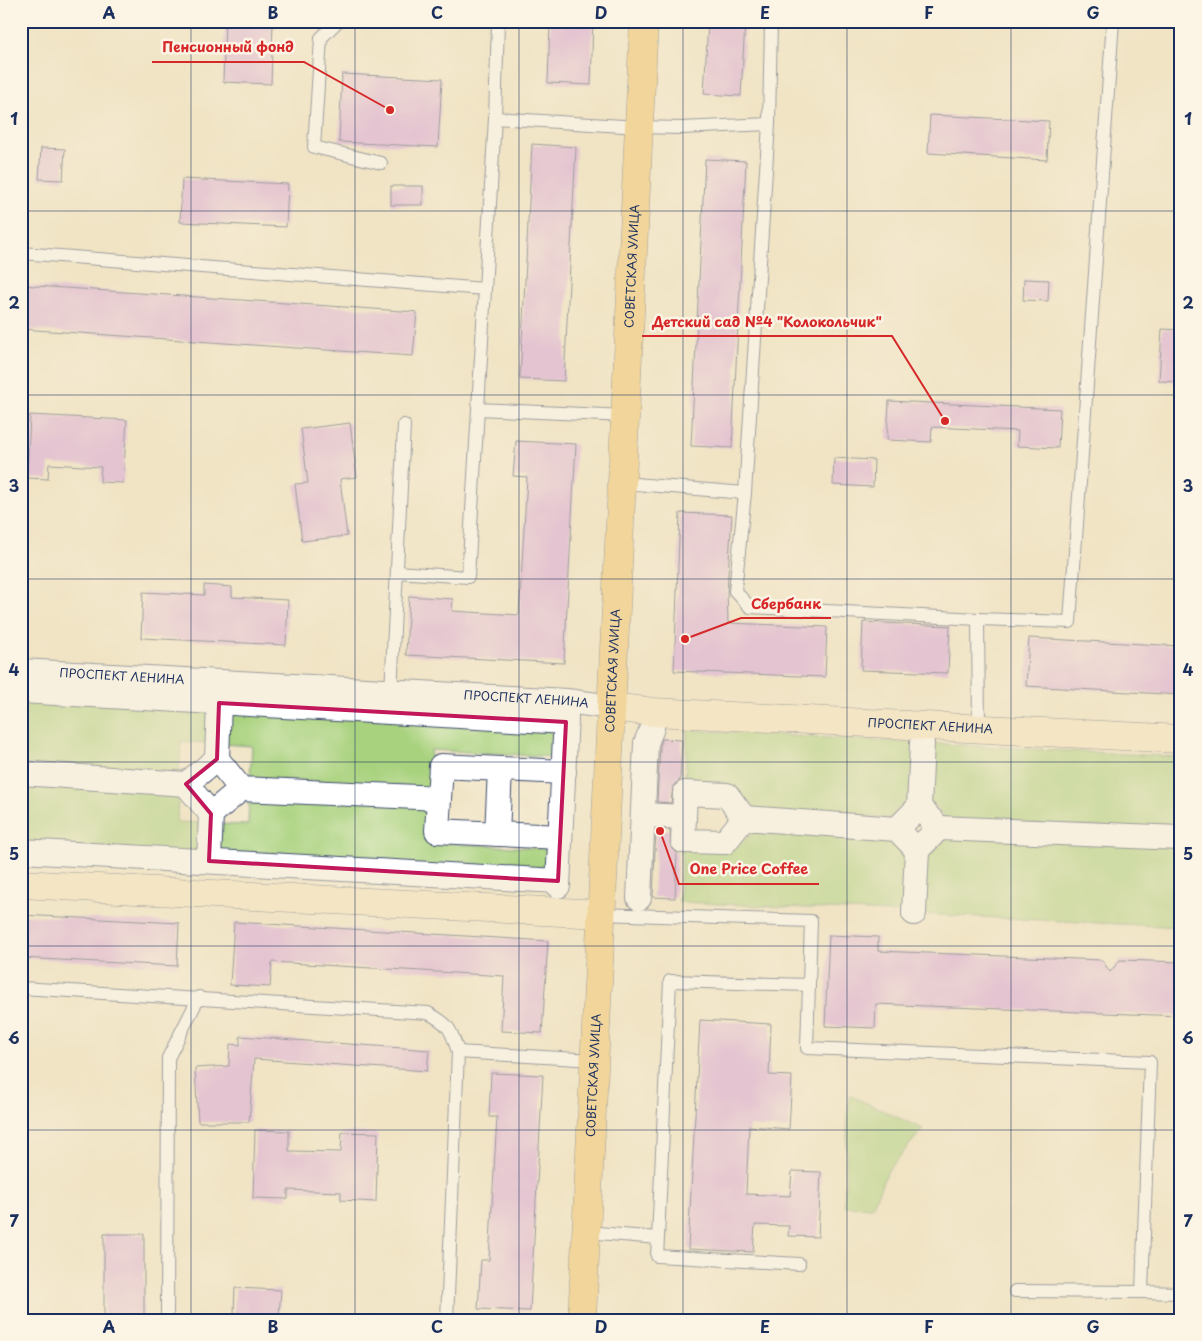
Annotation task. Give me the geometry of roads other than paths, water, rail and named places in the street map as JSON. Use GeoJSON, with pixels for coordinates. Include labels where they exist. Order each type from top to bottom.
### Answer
{"type":"FeatureCollection","features":[{"type":"Feature","properties":{"kind":"main road","name":"СОВЕТСКАЯ УЛИЦА"},"geometry":{"type":"LineString","coordinates":[[582,1320],[644,21]]}},
{"type":"Feature","properties":{"kind":"street","name":"ПРОСПЕКТ ЛЕНИНА"},"geometry":{"type":"LineString","coordinates":[[21,671],[567,701],[653,712],[1181,739]]}},
{"type":"Feature","properties":{"kind":"street"},"geometry":{"type":"LineString","coordinates":[[21,690],[569,726],[560,837],[561,881],[21,851]]}},
{"type":"Feature","properties":{"kind":"street"},"geometry":{"type":"LineString","coordinates":[[219,703],[217,759],[241,788]]}},
{"type":"Feature","properties":{"kind":"street"},"geometry":{"type":"LineString","coordinates":[[638,898],[646,743],[652,728]]}},
{"type":"Feature","properties":{"kind":"street"},"geometry":{"type":"LineString","coordinates":[[897,829],[919,807],[922,743]]}},
{"type":"Feature","properties":{"kind":"street"},"geometry":{"type":"LineString","coordinates":[[21,773],[186,784],[217,759]]}},
{"type":"Feature","properties":{"kind":"street"},"geometry":{"type":"LineString","coordinates":[[560,837],[438,831],[439,798],[441,766],[564,772]]}},
{"type":"Feature","properties":{"kind":"street"},"geometry":{"type":"LineString","coordinates":[[497,834],[500,769]]}},
{"type":"Feature","properties":{"kind":"street"},"geometry":{"type":"LineString","coordinates":[[186,784],[211,814],[209,862]]}},
{"type":"Feature","properties":{"kind":"street"},"geometry":{"type":"LineString","coordinates":[[211,814],[241,788],[439,798]]}},
{"type":"Feature","properties":{"kind":"street"},"geometry":{"type":"LineString","coordinates":[[744,818],[725,842],[683,841],[685,793],[727,795],[744,818],[897,829],[917,850]]}},
{"type":"Feature","properties":{"kind":"street"},"geometry":{"type":"LineString","coordinates":[[919,807],[939,828],[1181,838]]}},
{"type":"Feature","properties":{"kind":"street"},"geometry":{"type":"LineString","coordinates":[[643,815],[684,817]]}},
{"type":"Feature","properties":{"kind":"street"},"geometry":{"type":"LineString","coordinates":[[914,913],[917,850],[939,828]]}},
{"type":"Feature","properties":{"kind":"street"},"geometry":{"type":"LineString","coordinates":[[21,884],[601,914]]}},
{"type":"Feature","properties":{"kind":"lane"},"geometry":{"type":"LineString","coordinates":[[338,21],[321,38],[314,147],[381,163]]}},
{"type":"Feature","properties":{"kind":"lane"},"geometry":{"type":"LineString","coordinates":[[397,572],[468,577],[495,118],[498,22],[495,21]]}},
{"type":"Feature","properties":{"kind":"lane"},"geometry":{"type":"LineString","coordinates":[[771,21],[769,124],[745,493],[735,591],[750,607],[1070,622],[1113,21]]}},
{"type":"Feature","properties":{"kind":"lane"},"geometry":{"type":"LineString","coordinates":[[495,118],[681,128],[769,124]]}},
{"type":"Feature","properties":{"kind":"lane"},"geometry":{"type":"LineString","coordinates":[[21,253],[485,289]]}},
{"type":"Feature","properties":{"kind":"lane"},"geometry":{"type":"LineString","coordinates":[[478,409],[626,416]]}},
{"type":"Feature","properties":{"kind":"lane"},"geometry":{"type":"LineString","coordinates":[[391,692],[404,425]]}},
{"type":"Feature","properties":{"kind":"lane"},"geometry":{"type":"LineString","coordinates":[[623,483],[745,493]]}},
{"type":"Feature","properties":{"kind":"lane"},"geometry":{"type":"LineString","coordinates":[[978,619],[979,729]]}},
{"type":"Feature","properties":{"kind":"lane"},"geometry":{"type":"LineString","coordinates":[[601,914],[811,921],[807,1048],[1150,1062],[1142,1292]]}},
{"type":"Feature","properties":{"kind":"lane"},"geometry":{"type":"LineString","coordinates":[[799,1264],[657,1256],[670,981],[809,985]]}},
{"type":"Feature","properties":{"kind":"lane"},"geometry":{"type":"LineString","coordinates":[[21,988],[200,997],[428,1014],[444,1021],[451,1030],[458,1052],[447,1320]]}},
{"type":"Feature","properties":{"kind":"lane"},"geometry":{"type":"LineString","coordinates":[[167,1320],[168,1058],[200,997]]}},
{"type":"Feature","properties":{"kind":"lane"},"geometry":{"type":"LineString","coordinates":[[458,1052],[594,1060]]}},
{"type":"Feature","properties":{"kind":"lane"},"geometry":{"type":"LineString","coordinates":[[586,1232],[658,1238]]}},
{"type":"Feature","properties":{"kind":"lane"},"geometry":{"type":"LineString","coordinates":[[1015,1291],[1181,1293]]}},
{"type":"Feature","properties":{"kind":"place","name":"Пенсионный фонд"},"geometry":{"type":"Point","coordinates":[390,110]}},
{"type":"Feature","properties":{"kind":"place","name":"Детский сад №4 \"Колокольчик\""},"geometry":{"type":"Point","coordinates":[945,421]}},
{"type":"Feature","properties":{"kind":"place","name":"Сбербанк"},"geometry":{"type":"Point","coordinates":[685,639]}},
{"type":"Feature","properties":{"kind":"place","name":"One Price Coffee"},"geometry":{"type":"Point","coordinates":[660,831]}}]}
